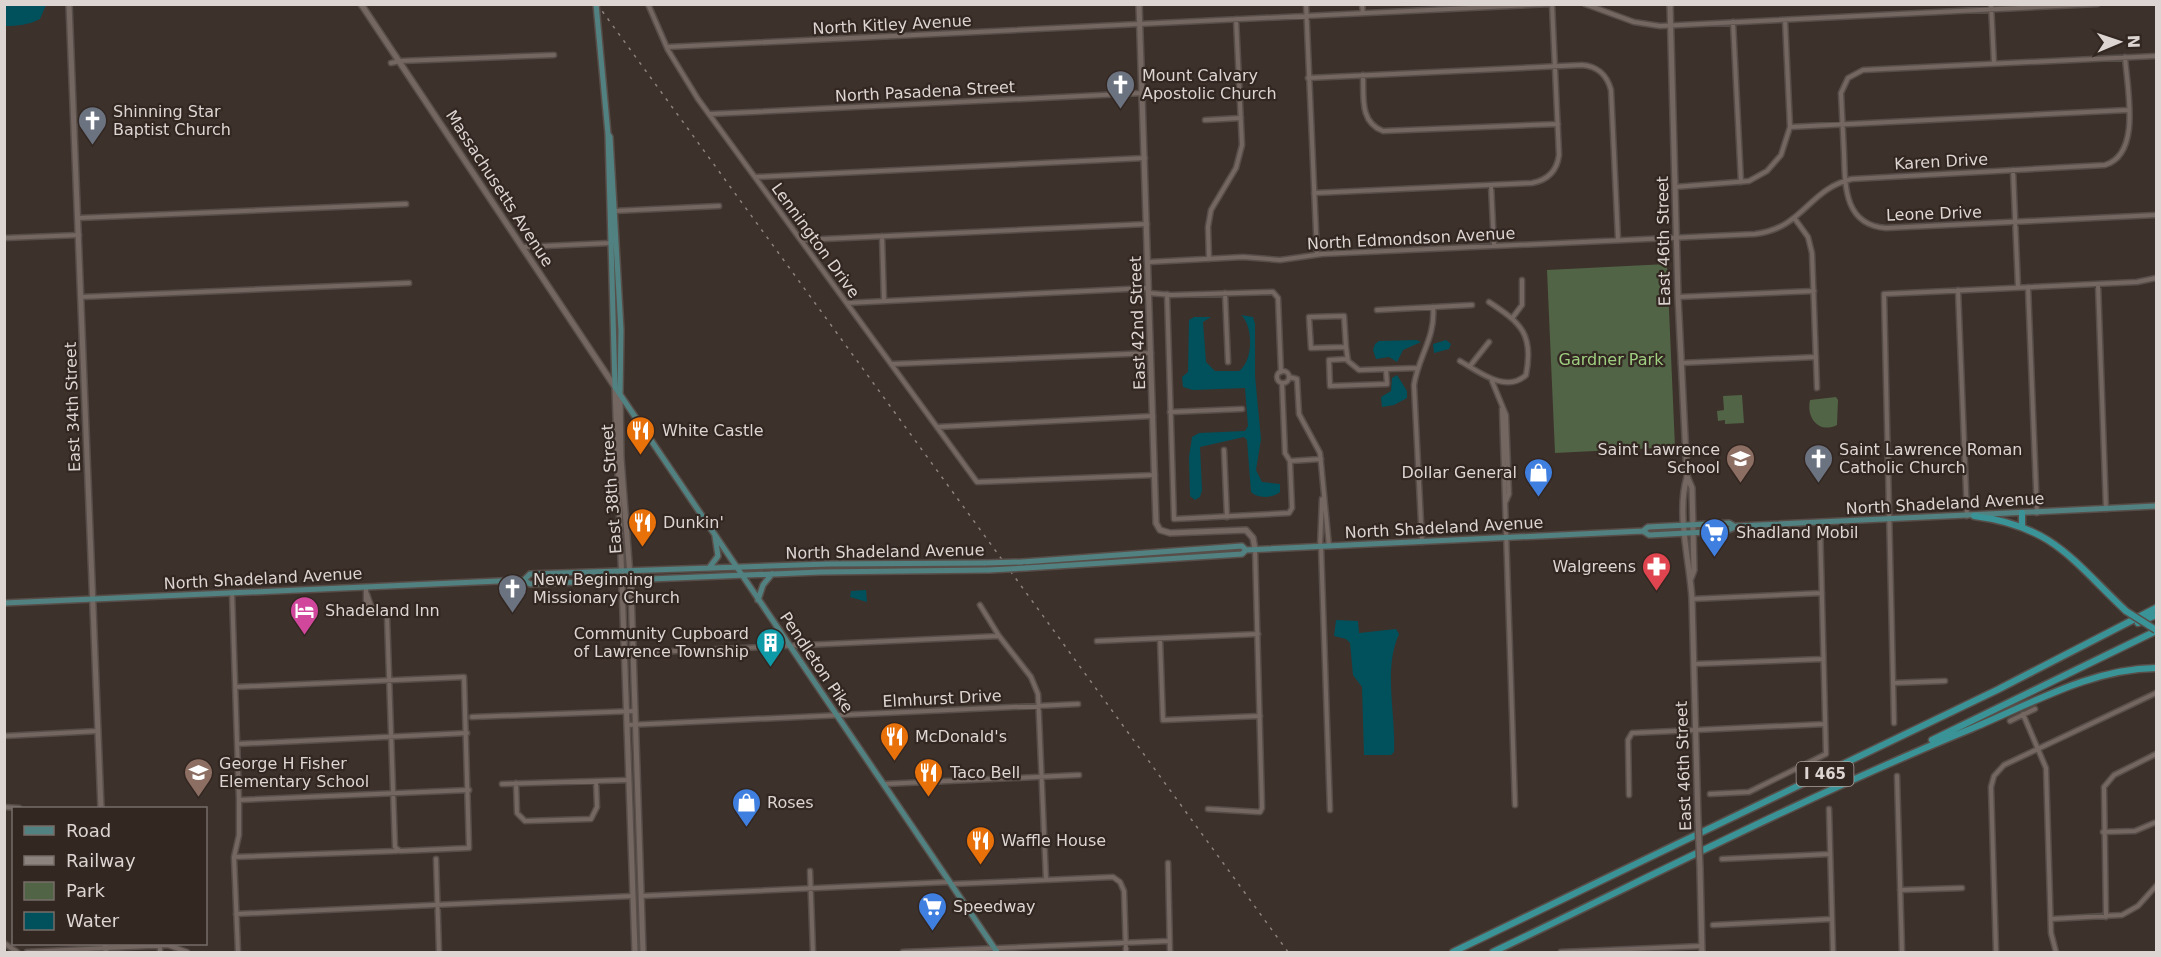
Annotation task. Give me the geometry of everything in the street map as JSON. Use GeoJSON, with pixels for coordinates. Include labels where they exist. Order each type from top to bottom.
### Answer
{"type":"FeatureCollection","features":[{"type":"Feature","properties":{"kind":"highway"},"geometry":{"type":"LineString","coordinates":[[2022,513],[2022,526]]}},
{"type":"Feature","properties":{"kind":"highway"},"geometry":{"type":"LineString","coordinates":[[1970,516],[2022,526],[2040,534],[2066,551],[2126,610],[2157,631]]}},
{"type":"Feature","properties":{"kind":"highway"},"geometry":{"type":"LineString","coordinates":[[2111,634],[2157,608]]}},
{"type":"Feature","properties":{"kind":"highway","name":"I 465"},"geometry":{"type":"LineString","coordinates":[[1453,952],[2111,634],[2157,615]]}},
{"type":"Feature","properties":{"kind":"highway","name":"I 465"},"geometry":{"type":"LineString","coordinates":[[1493,952],[2157,631]]}},
{"type":"Feature","properties":{"kind":"highway"},"geometry":{"type":"LineString","coordinates":[[1902,756],[2085,680],[2123,670],[2157,668]]}},
{"type":"Feature","properties":{"kind":"main road","name":"East 34th Street"},"geometry":{"type":"LineString","coordinates":[[69,4],[101,807]]}},
{"type":"Feature","properties":{"kind":"main road","name":"Massachusetts Avenue"},"geometry":{"type":"LineString","coordinates":[[361,4],[615,387]]}},
{"type":"Feature","properties":{"kind":"main road","name":"East 38th Street"},"geometry":{"type":"LineString","coordinates":[[596,4],[608,134],[615,442],[622,570],[635,952]]}},
{"type":"Feature","properties":{"kind":"main road","name":"East 42nd Street"},"geometry":{"type":"LineString","coordinates":[[1139,4],[1149,262],[1155,519],[1160,530],[1170,533],[1246,530],[1253,538],[1255,549]]}},
{"type":"Feature","properties":{"kind":"main road","name":"East 46th Street"},"geometry":{"type":"LineString","coordinates":[[1670,4],[1677,297],[1687,476],[1684,487],[1686,569],[1691,578]]}},
{"type":"Feature","properties":{"kind":"main road","name":"East 38th Street"},"geometry":{"type":"LineString","coordinates":[[608,134],[621,330],[621,458],[630,571],[643,952]]}},
{"type":"Feature","properties":{"kind":"main road","name":"Pendleton Pike"},"geometry":{"type":"LineString","coordinates":[[615,387],[996,951]]}},
{"type":"Feature","properties":{"kind":"main road","name":"East 46th Street"},"geometry":{"type":"LineString","coordinates":[[1687,476],[1692,488],[1694,570],[1691,578],[1702,949]]}},
{"type":"Feature","properties":{"kind":"main road","name":"North Shadeland Avenue"},"geometry":{"type":"LineString","coordinates":[[1643,531],[1648,535],[1693,533],[1726,531],[1734,526],[2157,506]]}},
{"type":"Feature","properties":{"kind":"main road","name":"North Shadeland Avenue"},"geometry":{"type":"LineString","coordinates":[[524,580],[530,585],[772,574],[989,570],[1242,554],[1246,550],[1255,549],[1643,531],[1648,527],[1685,525],[1730,523],[1734,526]]}},
{"type":"Feature","properties":{"kind":"main road"},"geometry":{"type":"LineString","coordinates":[[708,569],[718,556],[715,534]]}},
{"type":"Feature","properties":{"kind":"main road","name":"North Shadeland Avenue"},"geometry":{"type":"LineString","coordinates":[[4,603],[232,593],[366,590],[524,580],[530,574],[622,570],[828,564],[985,564],[1242,546],[1246,550]]}},
{"type":"Feature","properties":{"kind":"main road"},"geometry":{"type":"LineString","coordinates":[[758,600],[763,585],[772,574]]}},
{"type":"Feature","properties":{"kind":"street","name":"Lennington Drive"},"geometry":{"type":"LineString","coordinates":[[648,4],[667,47],[709,114],[977,482],[1155,475]]}},
{"type":"Feature","properties":{"kind":"street"},"geometry":{"type":"LineString","coordinates":[[1306,4],[1317,254]]}},
{"type":"Feature","properties":{"kind":"street"},"geometry":{"type":"LineString","coordinates":[[1362,4],[1363,14]]}},
{"type":"Feature","properties":{"kind":"street"},"geometry":{"type":"LineString","coordinates":[[1314,193],[1536,182],[1552,173],[1559,157],[1551,4]]}},
{"type":"Feature","properties":{"kind":"street","name":"North Kitley Avenue"},"geometry":{"type":"LineString","coordinates":[[667,47],[1551,4]]}},
{"type":"Feature","properties":{"kind":"street"},"geometry":{"type":"LineString","coordinates":[[1585,4],[1636,23],[1671,26],[1991,7],[2097,4]]}},
{"type":"Feature","properties":{"kind":"street"},"geometry":{"type":"LineString","coordinates":[[1991,7],[1994,63],[2157,56]]}},
{"type":"Feature","properties":{"kind":"street"},"geometry":{"type":"LineString","coordinates":[[1209,259],[1209,216],[1215,199],[1237,165],[1242,145],[1236,20]]}},
{"type":"Feature","properties":{"kind":"street"},"geometry":{"type":"LineString","coordinates":[[1675,186],[1741,182],[1760,176],[1774,165],[1787,144],[1790,127],[1785,20]]}},
{"type":"Feature","properties":{"kind":"street"},"geometry":{"type":"LineString","coordinates":[[1733,22],[1741,182]]}},
{"type":"Feature","properties":{"kind":"street"},"geometry":{"type":"LineString","coordinates":[[391,63],[400,60],[554,55]]}},
{"type":"Feature","properties":{"kind":"street","name":"Karen Drive"},"geometry":{"type":"LineString","coordinates":[[1676,238],[1763,233],[1795,219],[1824,190],[1845,181],[1864,177],[2101,166],[2113,162],[2121,156],[2128,145],[2125,57]]}},
{"type":"Feature","properties":{"kind":"street","name":"Leone Drive"},"geometry":{"type":"LineString","coordinates":[[1994,63],[1863,70],[1848,78],[1841,93],[1842,124],[1847,201],[1853,212],[1863,221],[1876,227],[2157,215]]}},
{"type":"Feature","properties":{"kind":"street"},"geometry":{"type":"LineString","coordinates":[[1308,78],[1555,66],[1587,66],[1601,72],[1611,90],[1618,239]]}},
{"type":"Feature","properties":{"kind":"street"},"geometry":{"type":"LineString","coordinates":[[1363,75],[1366,117],[1372,125],[1383,131],[1558,124]]}},
{"type":"Feature","properties":{"kind":"street","name":"North Pasadena Street"},"geometry":{"type":"LineString","coordinates":[[709,114],[1143,93]]}},
{"type":"Feature","properties":{"kind":"street"},"geometry":{"type":"LineString","coordinates":[[1790,127],[2128,110]]}},
{"type":"Feature","properties":{"kind":"street"},"geometry":{"type":"LineString","coordinates":[[1205,120],[1241,118]]}},
{"type":"Feature","properties":{"kind":"street"},"geometry":{"type":"LineString","coordinates":[[755,177],[1145,158]]}},
{"type":"Feature","properties":{"kind":"street"},"geometry":{"type":"LineString","coordinates":[[2013,170],[2018,287]]}},
{"type":"Feature","properties":{"kind":"street"},"geometry":{"type":"LineString","coordinates":[[1491,185],[1494,245]]}},
{"type":"Feature","properties":{"kind":"street"},"geometry":{"type":"LineString","coordinates":[[78,218],[406,204]]}},
{"type":"Feature","properties":{"kind":"street"},"geometry":{"type":"LineString","coordinates":[[614,211],[719,206]]}},
{"type":"Feature","properties":{"kind":"street"},"geometry":{"type":"LineString","coordinates":[[1795,219],[1810,243],[1817,388]]}},
{"type":"Feature","properties":{"kind":"street"},"geometry":{"type":"LineString","coordinates":[[800,240],[1147,224]]}},
{"type":"Feature","properties":{"kind":"street"},"geometry":{"type":"LineString","coordinates":[[4,238],[79,235]]}},
{"type":"Feature","properties":{"kind":"street"},"geometry":{"type":"LineString","coordinates":[[882,236],[884,301]]}},
{"type":"Feature","properties":{"kind":"street","name":"North Edmondson Avenue"},"geometry":{"type":"LineString","coordinates":[[1149,262],[1209,259],[1280,260],[1317,254],[1676,238]]}},
{"type":"Feature","properties":{"kind":"street"},"geometry":{"type":"LineString","coordinates":[[522,247],[610,243]]}},
{"type":"Feature","properties":{"kind":"street"},"geometry":{"type":"LineString","coordinates":[[1894,723],[1884,294],[2141,282],[2157,278]]}},
{"type":"Feature","properties":{"kind":"street"},"geometry":{"type":"LineString","coordinates":[[1513,317],[1522,305],[1522,280]]}},
{"type":"Feature","properties":{"kind":"street"},"geometry":{"type":"LineString","coordinates":[[81,297],[409,283]]}},
{"type":"Feature","properties":{"kind":"street"},"geometry":{"type":"LineString","coordinates":[[2098,284],[2106,509]]}},
{"type":"Feature","properties":{"kind":"street"},"geometry":{"type":"LineString","coordinates":[[2028,287],[2037,513]]}},
{"type":"Feature","properties":{"kind":"street"},"geometry":{"type":"LineString","coordinates":[[1958,290],[1970,516]]}},
{"type":"Feature","properties":{"kind":"street"},"geometry":{"type":"LineString","coordinates":[[847,303],[1149,291],[1167,294],[1274,292],[1278,298],[1281,372],[1277,378],[1282,383],[1285,453],[1290,461],[1291,512],[1285,515],[1227,517],[1224,450]]}},
{"type":"Feature","properties":{"kind":"street"},"geometry":{"type":"LineString","coordinates":[[1677,297],[1814,291]]}},
{"type":"Feature","properties":{"kind":"street"},"geometry":{"type":"LineString","coordinates":[[1225,293],[1228,362]]}},
{"type":"Feature","properties":{"kind":"street","name":"East 42nd Street"},"geometry":{"type":"LineString","coordinates":[[1167,294],[1174,519],[1227,517]]}},
{"type":"Feature","properties":{"kind":"street"},"geometry":{"type":"LineString","coordinates":[[1490,302],[1513,317],[1525,332],[1527,374],[1521,379],[1492,381]]}},
{"type":"Feature","properties":{"kind":"street"},"geometry":{"type":"LineString","coordinates":[[1377,310],[1473,305]]}},
{"type":"Feature","properties":{"kind":"street"},"geometry":{"type":"LineString","coordinates":[[1422,542],[1414,385],[1417,368],[1432,333],[1433,307]]}},
{"type":"Feature","properties":{"kind":"street"},"geometry":{"type":"LineString","coordinates":[[1346,347],[1311,348],[1310,317],[1344,316],[1347,359],[1352,366],[1361,370],[1417,368]]}},
{"type":"Feature","properties":{"kind":"street"},"geometry":{"type":"LineString","coordinates":[[1470,366],[1489,342]]}},
{"type":"Feature","properties":{"kind":"street"},"geometry":{"type":"LineString","coordinates":[[891,364],[1151,353]]}},
{"type":"Feature","properties":{"kind":"street"},"geometry":{"type":"LineString","coordinates":[[1680,363],[1816,357]]}},
{"type":"Feature","properties":{"kind":"street"},"geometry":{"type":"LineString","coordinates":[[1347,359],[1329,360],[1330,386],[1387,384],[1386,370]]}},
{"type":"Feature","properties":{"kind":"street"},"geometry":{"type":"LineString","coordinates":[[1460,361],[1492,381],[1506,415],[1509,494],[1506,501],[1515,805]]}},
{"type":"Feature","properties":{"kind":"street"},"geometry":{"type":"LineString","coordinates":[[1281,372],[1297,379],[1299,414],[1317,445],[1321,459],[1323,499],[1320,546],[1330,810]]}},
{"type":"Feature","properties":{"kind":"street"},"geometry":{"type":"LineString","coordinates":[[1282,383],[1286,382],[1289,377]]}},
{"type":"Feature","properties":{"kind":"street"},"geometry":{"type":"LineString","coordinates":[[1170,412],[1242,409]]}},
{"type":"Feature","properties":{"kind":"street"},"geometry":{"type":"LineString","coordinates":[[936,427],[1153,416]]}},
{"type":"Feature","properties":{"kind":"street"},"geometry":{"type":"LineString","coordinates":[[1290,461],[1321,459]]}},
{"type":"Feature","properties":{"kind":"street"},"geometry":{"type":"LineString","coordinates":[[1323,499],[1327,515],[1329,546]]}},
{"type":"Feature","properties":{"kind":"street"},"geometry":{"type":"LineString","coordinates":[[1710,794],[1749,792],[1826,754],[1820,523]]}},
{"type":"Feature","properties":{"kind":"street"},"geometry":{"type":"LineString","coordinates":[[1208,808],[1260,812],[1262,808],[1255,549]]}},
{"type":"Feature","properties":{"kind":"street"},"geometry":{"type":"LineString","coordinates":[[366,590],[364,604],[367,608],[374,612],[381,611],[387,617],[395,847],[397,851]]}},
{"type":"Feature","properties":{"kind":"street"},"geometry":{"type":"LineString","coordinates":[[232,593],[239,800],[239,835],[234,857],[237,952]]}},
{"type":"Feature","properties":{"kind":"street"},"geometry":{"type":"LineString","coordinates":[[1692,599],[1822,593]]}},
{"type":"Feature","properties":{"kind":"street"},"geometry":{"type":"LineString","coordinates":[[980,605],[999,636],[1031,677],[1037,690],[1046,879]]}},
{"type":"Feature","properties":{"kind":"street"},"geometry":{"type":"LineString","coordinates":[[1097,641],[1258,634]]}},
{"type":"Feature","properties":{"kind":"street"},"geometry":{"type":"LineString","coordinates":[[633,653],[999,636]]}},
{"type":"Feature","properties":{"kind":"street"},"geometry":{"type":"LineString","coordinates":[[1160,639],[1163,720],[1260,716]]}},
{"type":"Feature","properties":{"kind":"street"},"geometry":{"type":"LineString","coordinates":[[1694,664],[1823,659]]}},
{"type":"Feature","properties":{"kind":"street"},"geometry":{"type":"LineString","coordinates":[[234,857],[469,848],[464,677],[235,687]]}},
{"type":"Feature","properties":{"kind":"street"},"geometry":{"type":"LineString","coordinates":[[1893,683],[1945,681]]}},
{"type":"Feature","properties":{"kind":"street"},"geometry":{"type":"LineString","coordinates":[[1996,952],[1990,787],[1995,774],[2003,766],[2039,748],[2157,693]]}},
{"type":"Feature","properties":{"kind":"street","name":"Elmhurst Drive"},"geometry":{"type":"LineString","coordinates":[[627,725],[1078,704]]}},
{"type":"Feature","properties":{"kind":"street"},"geometry":{"type":"LineString","coordinates":[[2010,721],[2035,709]]}},
{"type":"Feature","properties":{"kind":"street"},"geometry":{"type":"LineString","coordinates":[[472,717],[635,711]]}},
{"type":"Feature","properties":{"kind":"street"},"geometry":{"type":"LineString","coordinates":[[2023,714],[2046,768],[2051,919],[2056,952]]}},
{"type":"Feature","properties":{"kind":"street"},"geometry":{"type":"LineString","coordinates":[[1629,795],[1628,740],[1630,734],[1825,724]]}},
{"type":"Feature","properties":{"kind":"street"},"geometry":{"type":"LineString","coordinates":[[4,736],[98,731]]}},
{"type":"Feature","properties":{"kind":"street"},"geometry":{"type":"LineString","coordinates":[[237,744],[467,733]]}},
{"type":"Feature","properties":{"kind":"street"},"geometry":{"type":"LineString","coordinates":[[2106,917],[2103,832],[2103,794],[2106,783],[2114,775],[2157,754]]}},
{"type":"Feature","properties":{"kind":"street"},"geometry":{"type":"LineString","coordinates":[[883,784],[1079,775]]}},
{"type":"Feature","properties":{"kind":"street"},"geometry":{"type":"LineString","coordinates":[[1897,776],[1902,952]]}},
{"type":"Feature","properties":{"kind":"street"},"geometry":{"type":"LineString","coordinates":[[502,784],[629,780]]}},
{"type":"Feature","properties":{"kind":"street"},"geometry":{"type":"LineString","coordinates":[[516,783],[517,813],[525,821],[591,819],[597,807],[596,781]]}},
{"type":"Feature","properties":{"kind":"street"},"geometry":{"type":"LineString","coordinates":[[239,800],[469,790]]}},
{"type":"Feature","properties":{"kind":"street"},"geometry":{"type":"LineString","coordinates":[[1829,809],[1833,952]]}},
{"type":"Feature","properties":{"kind":"street"},"geometry":{"type":"LineString","coordinates":[[2103,832],[2132,832],[2154,823]]}},
{"type":"Feature","properties":{"kind":"street"},"geometry":{"type":"LineString","coordinates":[[1722,859],[1830,854]]}},
{"type":"Feature","properties":{"kind":"street"},"geometry":{"type":"LineString","coordinates":[[436,859],[439,952]]}},
{"type":"Feature","properties":{"kind":"street"},"geometry":{"type":"LineString","coordinates":[[1168,863],[1170,952]]}},
{"type":"Feature","properties":{"kind":"street"},"geometry":{"type":"LineString","coordinates":[[810,871],[813,952]]}},
{"type":"Feature","properties":{"kind":"street"},"geometry":{"type":"LineString","coordinates":[[641,896],[940,881],[981,883],[1108,876],[1117,879],[1122,885],[1126,952]]}},
{"type":"Feature","properties":{"kind":"street"},"geometry":{"type":"LineString","coordinates":[[2051,919],[2106,917],[2131,911],[2157,886]]}},
{"type":"Feature","properties":{"kind":"street"},"geometry":{"type":"LineString","coordinates":[[1900,890],[1962,888]]}},
{"type":"Feature","properties":{"kind":"street"},"geometry":{"type":"LineString","coordinates":[[236,914],[633,896]]}},
{"type":"Feature","properties":{"kind":"street"},"geometry":{"type":"LineString","coordinates":[[1713,925],[1832,919]]}},
{"type":"Feature","properties":{"kind":"street"},"geometry":{"type":"LineString","coordinates":[[903,952],[996,951],[1169,941]]}},
{"type":"Feature","properties":{"kind":"street"},"geometry":{"type":"LineString","coordinates":[[4,943],[17,952]]}},
{"type":"Feature","properties":{"kind":"street"},"geometry":{"type":"LineString","coordinates":[[27,952],[146,945]]}},
{"type":"Feature","properties":{"kind":"street"},"geometry":{"type":"LineString","coordinates":[[167,945],[187,952]]}},
{"type":"Feature","properties":{"kind":"street"},"geometry":{"type":"LineString","coordinates":[[1561,952],[1702,949]]}},
{"type":"Feature","properties":{"kind":"green space","name":"Gardner Park"},"geometry":{"type":"Polygon","coordinates":[[[1667,264],[1675,447],[1555,453],[1547,270],[1667,264]]]}},
{"type":"Feature","properties":{"kind":"green space"},"geometry":{"type":"Polygon","coordinates":[[[1742,395],[1744,423],[1725,424],[1725,420],[1718,421],[1717,411],[1724,410],[1723,396],[1742,395]]]}},
{"type":"Feature","properties":{"kind":"green space"},"geometry":{"type":"Polygon","coordinates":[[[1836,397],[1838,400],[1837,425],[1819,426],[1810,413],[1810,400],[1836,397]]]}},
{"type":"Feature","properties":{"kind":"water"},"geometry":{"type":"Polygon","coordinates":[[[5,4],[46,5],[40,19],[23,25],[5,26],[5,4]]]}},
{"type":"Feature","properties":{"kind":"water"},"geometry":{"type":"Polygon","coordinates":[[[1241,315],[1253,317],[1255,324],[1255,376],[1261,439],[1256,470],[1262,482],[1280,484],[1280,492],[1266,497],[1251,492],[1247,440],[1244,437],[1200,447],[1202,490],[1200,497],[1195,500],[1190,496],[1189,457],[1192,437],[1199,433],[1245,431],[1248,426],[1245,388],[1193,390],[1183,387],[1182,377],[1188,372],[1189,320],[1194,317],[1211,317],[1203,322],[1206,362],[1215,371],[1239,371],[1247,359],[1250,343],[1248,326],[1241,315]]]}},
{"type":"Feature","properties":{"kind":"water"},"geometry":{"type":"Polygon","coordinates":[[[1416,340],[1421,342],[1403,350],[1397,362],[1389,357],[1376,359],[1373,350],[1379,341],[1416,340]]]}},
{"type":"Feature","properties":{"kind":"water"},"geometry":{"type":"Polygon","coordinates":[[[1446,340],[1451,344],[1449,349],[1434,353],[1433,344],[1446,340]]]}},
{"type":"Feature","properties":{"kind":"water"},"geometry":{"type":"Polygon","coordinates":[[[1397,375],[1407,391],[1407,398],[1394,405],[1382,407],[1381,397],[1391,391],[1392,378],[1397,375]]]}},
{"type":"Feature","properties":{"kind":"water"},"geometry":{"type":"Polygon","coordinates":[[[866,590],[867,602],[850,597],[851,591],[866,590]]]}},
{"type":"Feature","properties":{"kind":"water"},"geometry":{"type":"Polygon","coordinates":[[[1336,620],[1358,621],[1359,633],[1396,629],[1399,634],[1394,648],[1391,677],[1394,752],[1391,755],[1364,755],[1362,687],[1353,675],[1350,643],[1346,639],[1334,636],[1336,620]]]}},
{"type":"Feature","properties":{"kind":"railway"},"geometry":{"type":"LineString","coordinates":[[597,4],[1288,952]]}},
{"type":"Feature","properties":{"kind":"place","name":"Mount Calvary Apostolic Church"},"geometry":{"type":"Point","coordinates":[1121,110]}},
{"type":"Feature","properties":{"kind":"place","name":"Shinning Star Baptist Church"},"geometry":{"type":"Point","coordinates":[92,146]}},
{"type":"Feature","properties":{"kind":"place","name":"White Castle"},"geometry":{"type":"Point","coordinates":[641,456]}},
{"type":"Feature","properties":{"kind":"place","name":"Saint Lawrence School"},"geometry":{"type":"Point","coordinates":[1741,484]}},
{"type":"Feature","properties":{"kind":"place","name":"Saint Lawrence Roman Catholic Church"},"geometry":{"type":"Point","coordinates":[1818,484]}},
{"type":"Feature","properties":{"kind":"place","name":"Dollar General"},"geometry":{"type":"Point","coordinates":[1538,498]}},
{"type":"Feature","properties":{"kind":"place","name":"Dunkin'"},"geometry":{"type":"Point","coordinates":[642,548]}},
{"type":"Feature","properties":{"kind":"place","name":"Shadland Mobil"},"geometry":{"type":"Point","coordinates":[1715,558]}},
{"type":"Feature","properties":{"kind":"place","name":"Walgreens"},"geometry":{"type":"Point","coordinates":[1657,592]}},
{"type":"Feature","properties":{"kind":"place","name":"New Beginning Missionary Church"},"geometry":{"type":"Point","coordinates":[512,614]}},
{"type":"Feature","properties":{"kind":"place","name":"Shadeland Inn"},"geometry":{"type":"Point","coordinates":[304,636]}},
{"type":"Feature","properties":{"kind":"place","name":"Community Cupboard of Lawrence Township"},"geometry":{"type":"Point","coordinates":[770,668]}},
{"type":"Feature","properties":{"kind":"place","name":"McDonald's"},"geometry":{"type":"Point","coordinates":[894,762]}},
{"type":"Feature","properties":{"kind":"place","name":"George H Fisher Elementary School"},"geometry":{"type":"Point","coordinates":[198,798]}},
{"type":"Feature","properties":{"kind":"place","name":"Taco Bell"},"geometry":{"type":"Point","coordinates":[929,798]}},
{"type":"Feature","properties":{"kind":"place","name":"Roses"},"geometry":{"type":"Point","coordinates":[746,828]}},
{"type":"Feature","properties":{"kind":"place","name":"Waffle House"},"geometry":{"type":"Point","coordinates":[980,866]}},
{"type":"Feature","properties":{"kind":"place","name":"Speedway"},"geometry":{"type":"Point","coordinates":[932,932]}}]}
